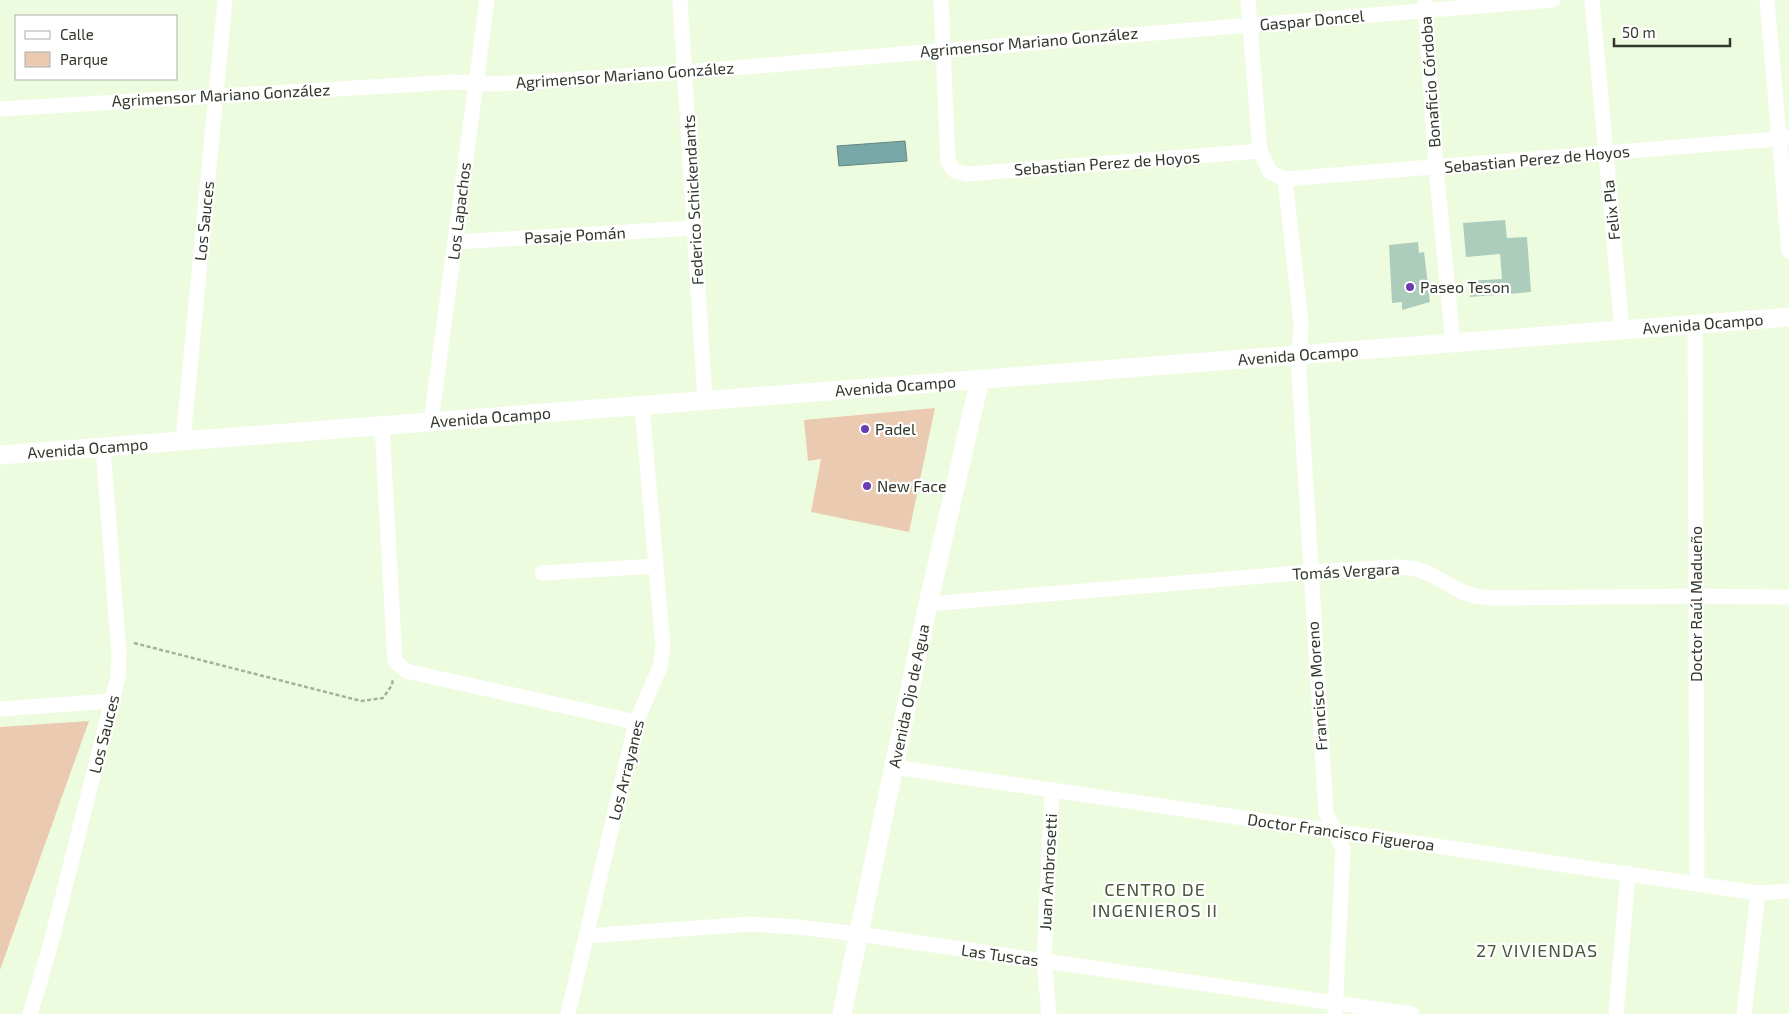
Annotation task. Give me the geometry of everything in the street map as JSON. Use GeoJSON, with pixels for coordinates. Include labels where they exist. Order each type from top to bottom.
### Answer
{"type":"FeatureCollection","features":[{"type":"Feature","properties":{"kind":"main road","name":"Avenida Ocampo"},"geometry":{"type":"LineString","coordinates":[[0,455],[1789,317]]}},
{"type":"Feature","properties":{"kind":"main road","name":"Avenida Ojo de Agua"},"geometry":{"type":"LineString","coordinates":[[842,1014],[928,604],[980,379]]}},
{"type":"Feature","properties":{"kind":"street","name":"Los Sauces"},"geometry":{"type":"LineString","coordinates":[[183,441],[225,0]]}},
{"type":"Feature","properties":{"kind":"street","name":"Los Lapachos"},"geometry":{"type":"LineString","coordinates":[[432,422],[487,0]]}},
{"type":"Feature","properties":{"kind":"street","name":"Federico Schickendants"},"geometry":{"type":"LineString","coordinates":[[680,0],[705,401]]}},
{"type":"Feature","properties":{"kind":"street"},"geometry":{"type":"LineString","coordinates":[[941,0],[944,49]]}},
{"type":"Feature","properties":{"kind":"street"},"geometry":{"type":"LineString","coordinates":[[1248,0],[1260,151],[1270,172],[1285,179]]}},
{"type":"Feature","properties":{"kind":"street","name":"Gaspar Doncel"},"geometry":{"type":"LineString","coordinates":[[1250,24],[1425,5],[1554,0]]}},
{"type":"Feature","properties":{"kind":"street","name":"Felix Pla"},"geometry":{"type":"LineString","coordinates":[[1592,0],[1622,330]]}},
{"type":"Feature","properties":{"kind":"street"},"geometry":{"type":"LineString","coordinates":[[1768,0],[1784,138],[1789,251]]}},
{"type":"Feature","properties":{"kind":"street","name":"Bonaficio Córdoba"},"geometry":{"type":"LineString","coordinates":[[1425,5],[1436,168],[1453,343]]}},
{"type":"Feature","properties":{"kind":"street","name":"Agrimensor Mariano González"},"geometry":{"type":"LineString","coordinates":[[0,109],[454,82],[496,84],[685,72],[1250,24]]}},
{"type":"Feature","properties":{"kind":"street","name":"Sebastian Perez de Hoyos"},"geometry":{"type":"LineString","coordinates":[[944,49],[948,162],[955,172],[967,174],[1260,151]]}},
{"type":"Feature","properties":{"kind":"street","name":"Sebastian Perez de Hoyos"},"geometry":{"type":"LineString","coordinates":[[1285,179],[1784,138]]}},
{"type":"Feature","properties":{"kind":"street","name":"Francisco Moreno"},"geometry":{"type":"LineString","coordinates":[[1285,179],[1301,322],[1299,373],[1326,813],[1343,850],[1334,1008]]}},
{"type":"Feature","properties":{"kind":"street","name":"Pasaje Pomán"},"geometry":{"type":"LineString","coordinates":[[456,242],[694,228]]}},
{"type":"Feature","properties":{"kind":"street","name":"Doctor Raúl Madueño"},"geometry":{"type":"LineString","coordinates":[[1695,324],[1697,883]]}},
{"type":"Feature","properties":{"kind":"street","name":"Los Arrayanes"},"geometry":{"type":"LineString","coordinates":[[568,1014],[636,722],[660,667],[663,647],[642,406]]}},
{"type":"Feature","properties":{"kind":"street"},"geometry":{"type":"LineString","coordinates":[[382,426],[395,661],[406,671],[636,722]]}},
{"type":"Feature","properties":{"kind":"street","name":"Los Sauces"},"geometry":{"type":"LineString","coordinates":[[30,1014],[48,954],[118,677],[118,638],[103,448]]}},
{"type":"Feature","properties":{"kind":"street"},"geometry":{"type":"LineString","coordinates":[[542,572],[656,566]]}},
{"type":"Feature","properties":{"kind":"street","name":"Tomás Vergara"},"geometry":{"type":"LineString","coordinates":[[928,604],[1310,572],[1396,567],[1412,568],[1428,573],[1462,592],[1490,598],[1789,597]]}},
{"type":"Feature","properties":{"kind":"street"},"geometry":{"type":"LineString","coordinates":[[0,709],[112,701]]}},
{"type":"Feature","properties":{"kind":"street","name":"Doctor Francisco Figueroa"},"geometry":{"type":"LineString","coordinates":[[894,767],[1758,893],[1789,891]]}},
{"type":"Feature","properties":{"kind":"street","name":"Juan Ambrosetti"},"geometry":{"type":"LineString","coordinates":[[1049,1014],[1044,962],[1052,790]]}},
{"type":"Feature","properties":{"kind":"street"},"geometry":{"type":"LineString","coordinates":[[1616,1014],[1628,873]]}},
{"type":"Feature","properties":{"kind":"street"},"geometry":{"type":"LineString","coordinates":[[1744,1014],[1758,893]]}},
{"type":"Feature","properties":{"kind":"street","name":"Las Tuscas"},"geometry":{"type":"LineString","coordinates":[[586,936],[751,924],[797,926],[1044,962],[1334,1008],[1412,1014]]}},
{"type":"Feature","properties":{"kind":"path"},"geometry":{"type":"LineString","coordinates":[[118,638],[361,701],[383,698],[392,685],[395,661]]}},
{"type":"Feature","properties":{"kind":"green space","name":"New Face"},"geometry":{"type":"Polygon","coordinates":[[[935,408],[909,532],[811,512],[821,459],[808,461],[804,420],[935,408]]]}},
{"type":"Feature","properties":{"kind":"green space"},"geometry":{"type":"Polygon","coordinates":[[[89,721],[0,970],[0,727],[89,721]]]}},
{"type":"Feature","properties":{"kind":"water"},"geometry":{"type":"Polygon","coordinates":[[[905,141],[907,161],[839,166],[837,146],[905,141]]]}},
{"type":"Feature","properties":{"kind":"building"},"geometry":{"type":"Polygon","coordinates":[[[1505,220],[1507,238],[1527,237],[1531,292],[1470,297],[1469,281],[1502,279],[1500,254],[1466,257],[1463,223],[1505,220]]]}},
{"type":"Feature","properties":{"kind":"building","name":"Paseo Teson"},"geometry":{"type":"Polygon","coordinates":[[[1418,242],[1419,253],[1424,252],[1430,302],[1402,310],[1402,302],[1392,303],[1389,245],[1418,242]]]}},
{"type":"Feature","properties":{"kind":"place","name":"Paseo Teson"},"geometry":{"type":"Point","coordinates":[1410,287]}},
{"type":"Feature","properties":{"kind":"place","name":"Padel"},"geometry":{"type":"Point","coordinates":[865,429]}},
{"type":"Feature","properties":{"kind":"place","name":"New Face"},"geometry":{"type":"Point","coordinates":[867,486]}},
{"type":"Feature","properties":{"kind":"district","name":"CENTRO DE INGENIEROS II"},"geometry":{"type":"Point","coordinates":[1155,900]}},
{"type":"Feature","properties":{"kind":"district","name":"27 VIVIENDAS"},"geometry":{"type":"Point","coordinates":[1537,951]}}]}
